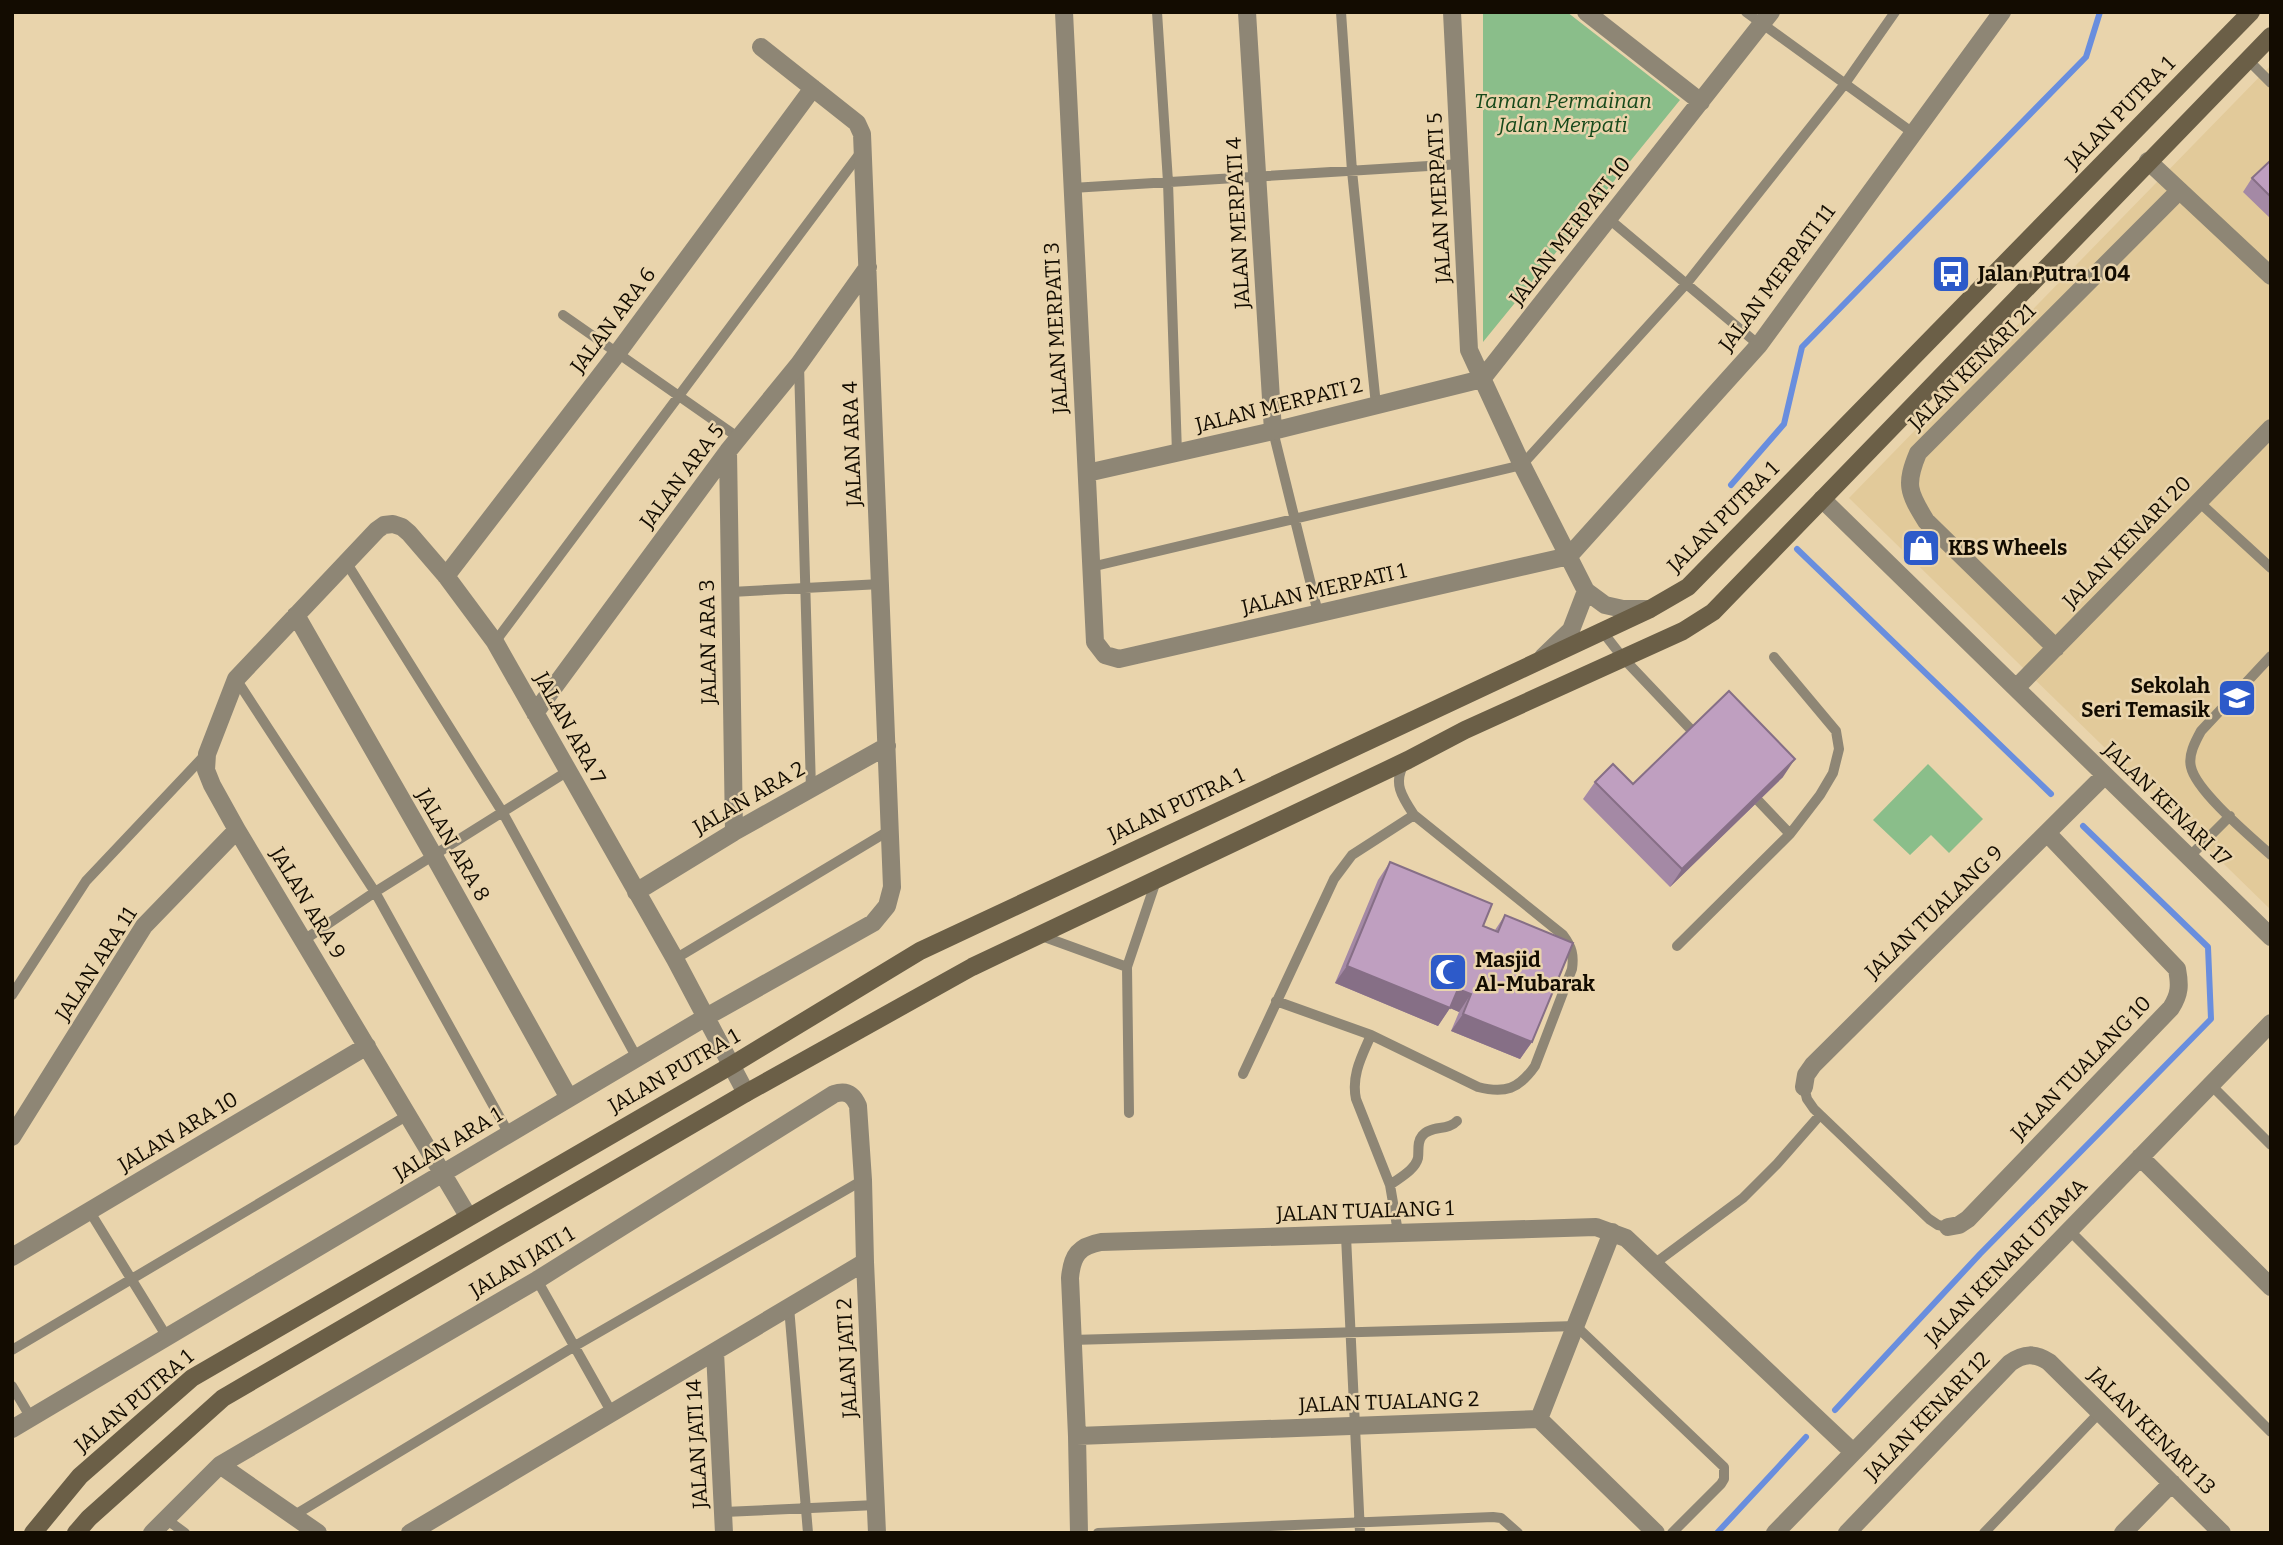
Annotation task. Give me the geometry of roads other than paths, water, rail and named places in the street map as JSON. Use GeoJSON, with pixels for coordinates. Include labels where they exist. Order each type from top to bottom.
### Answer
{"type":"FeatureCollection","features":[{"type":"Feature","properties":{"kind":"main road","name":"JALAN PUTRA 1"},"geometry":{"type":"LineString","coordinates":[[33,1533],[80,1476],[192,1378],[732,1065],[920,951],[1650,609],[1688,587],[2251,12]]}},
{"type":"Feature","properties":{"kind":"main road"},"geometry":{"type":"LineString","coordinates":[[76,1533],[89,1518],[223,1398],[746,1093],[972,967],[1408,760],[1465,730],[1683,631],[1713,612],[2271,36]]}},
{"type":"Feature","properties":{"kind":"street","name":"JALAN MERPATI 3"},"geometry":{"type":"LineString","coordinates":[[1064,12],[1095,642]]}},
{"type":"Feature","properties":{"kind":"street","name":"JALAN MERPATI 4"},"geometry":{"type":"LineString","coordinates":[[1247,12],[1273,431]]}},
{"type":"Feature","properties":{"kind":"street","name":"JALAN MERPATI 5"},"geometry":{"type":"LineString","coordinates":[[1452,12],[1469,350],[1522,466],[1586,591]]}},
{"type":"Feature","properties":{"kind":"street"},"geometry":{"type":"LineString","coordinates":[[1586,12],[1701,102]]}},
{"type":"Feature","properties":{"kind":"street","name":"JALAN MERPATI 11"},"geometry":{"type":"LineString","coordinates":[[1569,556],[1759,345],[2002,12]]}},
{"type":"Feature","properties":{"kind":"street","name":"JALAN MERPATI 10"},"geometry":{"type":"LineString","coordinates":[[1482,379],[1767,18]]}},
{"type":"Feature","properties":{"kind":"street","name":"JALAN ARA 4"},"geometry":{"type":"LineString","coordinates":[[761,47],[860,126],[892,887]]}},
{"type":"Feature","properties":{"kind":"street","name":"JALAN ARA 6"},"geometry":{"type":"LineString","coordinates":[[446,576],[616,355],[813,88]]}},
{"type":"Feature","properties":{"kind":"street"},"geometry":{"type":"LineString","coordinates":[[2148,161],[2271,276]]}},
{"type":"Feature","properties":{"kind":"street","name":"JALAN KENARI 21"},"geometry":{"type":"LineString","coordinates":[[2056,648],[1926,521],[1914,501],[1908,477],[1919,453],[2179,191]]}},
{"type":"Feature","properties":{"kind":"street","name":"JALAN ARA 5"},"geometry":{"type":"LineString","coordinates":[[535,713],[733,444],[799,364],[868,267]]}},
{"type":"Feature","properties":{"kind":"street","name":"JALAN MERPATI 2"},"geometry":{"type":"LineString","coordinates":[[1087,474],[1482,379]]}},
{"type":"Feature","properties":{"kind":"street","name":"JALAN KENARI 20"},"geometry":{"type":"LineString","coordinates":[[2016,688],[2271,428]]}},
{"type":"Feature","properties":{"kind":"street","name":"JALAN ARA 3"},"geometry":{"type":"LineString","coordinates":[[733,444],[730,592],[734,832]]}},
{"type":"Feature","properties":{"kind":"street","name":"JALAN KENARI 17"},"geometry":{"type":"LineString","coordinates":[[1822,499],[2271,937]]}},
{"type":"Feature","properties":{"kind":"street","name":"JALAN ARA 7"},"geometry":{"type":"LineString","coordinates":[[296,615],[377,530],[393,524],[409,533],[446,576],[495,642],[675,959],[746,1093]]}},
{"type":"Feature","properties":{"kind":"street","name":"JALAN MERPATI 1"},"geometry":{"type":"LineString","coordinates":[[1095,642],[1105,655],[1119,659],[1569,556]]}},
{"type":"Feature","properties":{"kind":"street"},"geometry":{"type":"LineString","coordinates":[[1541,659],[1571,630],[1586,591],[1605,605],[1623,609],[1650,609]]}},
{"type":"Feature","properties":{"kind":"street"},"geometry":{"type":"LineString","coordinates":[[207,754],[236,679],[296,615]]}},
{"type":"Feature","properties":{"kind":"street","name":"JALAN ARA 8"},"geometry":{"type":"LineString","coordinates":[[296,615],[569,1098]]}},
{"type":"Feature","properties":{"kind":"street","name":"JALAN ARA 2"},"geometry":{"type":"LineString","coordinates":[[636,892],[734,832],[887,746]]}},
{"type":"Feature","properties":{"kind":"street","name":"JALAN ARA 9"},"geometry":{"type":"LineString","coordinates":[[207,754],[206,770],[237,830],[468,1216]]}},
{"type":"Feature","properties":{"kind":"street","name":"JALAN TUALANG 9"},"geometry":{"type":"LineString","coordinates":[[1804,1087],[1806,1075],[1813,1065],[2105,775]]}},
{"type":"Feature","properties":{"kind":"street","name":"JALAN ARA 11"},"geometry":{"type":"LineString","coordinates":[[12,1137],[144,926],[237,830]]}},
{"type":"Feature","properties":{"kind":"street","name":"JALAN TUALANG 10"},"geometry":{"type":"LineString","coordinates":[[1948,1227],[1959,1225],[1968,1219],[2178,998],[2180,985],[2177,969],[2048,834]]}},
{"type":"Feature","properties":{"kind":"street","name":"JALAN ARA 1"},"geometry":{"type":"LineString","coordinates":[[12,1429],[706,1017],[873,923],[887,906],[892,887]]}},
{"type":"Feature","properties":{"kind":"street","name":"JALAN KENARI UTAMA"},"geometry":{"type":"LineString","coordinates":[[1775,1533],[2271,1023]]}},
{"type":"Feature","properties":{"kind":"street","name":"JALAN ARA 10"},"geometry":{"type":"LineString","coordinates":[[12,1257],[367,1046]]}},
{"type":"Feature","properties":{"kind":"street","name":"JALAN JATI 1"},"geometry":{"type":"LineString","coordinates":[[152,1533],[220,1465],[537,1280],[842,1091],[855,1098],[858,1106],[863,1180]]}},
{"type":"Feature","properties":{"kind":"street"},"geometry":{"type":"LineString","coordinates":[[2140,1157],[2271,1287]]}},
{"type":"Feature","properties":{"kind":"street","name":"JALAN JATI 2"},"geometry":{"type":"LineString","coordinates":[[863,1180],[877,1533]]}},
{"type":"Feature","properties":{"kind":"street","name":"JALAN TUALANG 1"},"geometry":{"type":"LineString","coordinates":[[1079,1533],[1071,1262],[1077,1251],[1101,1242],[1596,1227],[1626,1238],[1853,1452]]}},
{"type":"Feature","properties":{"kind":"street"},"geometry":{"type":"LineString","coordinates":[[1612,1232],[1539,1419],[1656,1533]]}},
{"type":"Feature","properties":{"kind":"street"},"geometry":{"type":"LineString","coordinates":[[410,1533],[865,1262]]}},
{"type":"Feature","properties":{"kind":"street","name":"JALAN JATI 14"},"geometry":{"type":"LineString","coordinates":[[715,1352],[724,1533]]}},
{"type":"Feature","properties":{"kind":"street","name":"JALAN KENARI 12"},"geometry":{"type":"LineString","coordinates":[[1847,1533],[2010,1363],[2019,1356],[2029,1354],[2040,1356],[2049,1362]]}},
{"type":"Feature","properties":{"kind":"street","name":"JALAN KENARI 13"},"geometry":{"type":"LineString","coordinates":[[2049,1362],[2222,1533]]}},
{"type":"Feature","properties":{"kind":"street","name":"JALAN TUALANG 2"},"geometry":{"type":"LineString","coordinates":[[1077,1436],[1539,1419]]}},
{"type":"Feature","properties":{"kind":"street"},"geometry":{"type":"LineString","coordinates":[[220,1465],[318,1533]]}},
{"type":"Feature","properties":{"kind":"street"},"geometry":{"type":"LineString","coordinates":[[2123,1533],[2172,1483]]}},
{"type":"Feature","properties":{"kind":"lane"},"geometry":{"type":"LineString","coordinates":[[1157,12],[1168,182],[1177,453]]}},
{"type":"Feature","properties":{"kind":"lane"},"geometry":{"type":"LineString","coordinates":[[1341,12],[1352,171],[1376,405]]}},
{"type":"Feature","properties":{"kind":"lane"},"geometry":{"type":"LineString","coordinates":[[1746,12],[1767,18],[1844,85],[1913,133]]}},
{"type":"Feature","properties":{"kind":"lane"},"geometry":{"type":"LineString","coordinates":[[1091,568],[1522,466],[1687,283],[1844,85],[1895,12]]}},
{"type":"Feature","properties":{"kind":"lane"},"geometry":{"type":"LineString","coordinates":[[2247,59],[2271,83]]}},
{"type":"Feature","properties":{"kind":"lane"},"geometry":{"type":"LineString","coordinates":[[495,642],[863,149]]}},
{"type":"Feature","properties":{"kind":"lane"},"geometry":{"type":"LineString","coordinates":[[1072,188],[1461,164]]}},
{"type":"Feature","properties":{"kind":"lane"},"geometry":{"type":"LineString","coordinates":[[1609,219],[1759,345]]}},
{"type":"Feature","properties":{"kind":"lane"},"geometry":{"type":"LineString","coordinates":[[563,315],[677,396],[733,444]]}},
{"type":"Feature","properties":{"kind":"lane"},"geometry":{"type":"LineString","coordinates":[[799,364],[811,789]]}},
{"type":"Feature","properties":{"kind":"lane"},"geometry":{"type":"LineString","coordinates":[[1273,431],[1318,613]]}},
{"type":"Feature","properties":{"kind":"lane"},"geometry":{"type":"LineString","coordinates":[[2199,502],[2271,568]]}},
{"type":"Feature","properties":{"kind":"lane"},"geometry":{"type":"LineString","coordinates":[[346,562],[503,813],[637,1058]]}},
{"type":"Feature","properties":{"kind":"lane"},"geometry":{"type":"LineString","coordinates":[[730,592],[881,584]]}},
{"type":"Feature","properties":{"kind":"lane"},"geometry":{"type":"LineString","coordinates":[[1602,631],[1623,658],[1706,746]]}},
{"type":"Feature","properties":{"kind":"lane"},"geometry":{"type":"LineString","coordinates":[[2271,656],[2201,731],[2191,754],[2191,770],[2198,784],[2271,855]]}},
{"type":"Feature","properties":{"kind":"lane"},"geometry":{"type":"LineString","coordinates":[[1677,946],[1790,834],[1827,786],[1833,773],[1839,749],[1836,732],[1774,657]]}},
{"type":"Feature","properties":{"kind":"lane"},"geometry":{"type":"LineString","coordinates":[[236,679],[375,892],[509,1134]]}},
{"type":"Feature","properties":{"kind":"lane"},"geometry":{"type":"LineString","coordinates":[[12,995],[86,881],[207,754]]}},
{"type":"Feature","properties":{"kind":"lane"},"geometry":{"type":"LineString","coordinates":[[1276,1001],[1371,1035],[1478,1087],[1494,1091],[1511,1088],[1525,1080],[1535,1066],[1572,969],[1574,957],[1571,945],[1563,935],[1414,815],[1397,785],[1399,771],[1408,760]]}},
{"type":"Feature","properties":{"kind":"lane"},"geometry":{"type":"LineString","coordinates":[[304,940],[375,892],[568,771]]}},
{"type":"Feature","properties":{"kind":"lane"},"geometry":{"type":"LineString","coordinates":[[1744,785],[1790,834]]}},
{"type":"Feature","properties":{"kind":"lane"},"geometry":{"type":"LineString","coordinates":[[1243,1074],[1334,878],[1352,855],[1414,815]]}},
{"type":"Feature","properties":{"kind":"lane"},"geometry":{"type":"LineString","coordinates":[[2189,857],[2230,816]]}},
{"type":"Feature","properties":{"kind":"lane"},"geometry":{"type":"LineString","coordinates":[[675,959],[890,830]]}},
{"type":"Feature","properties":{"kind":"lane"},"geometry":{"type":"LineString","coordinates":[[1129,1113],[1127,967],[1157,877]]}},
{"type":"Feature","properties":{"kind":"lane"},"geometry":{"type":"LineString","coordinates":[[1039,935],[1127,967]]}},
{"type":"Feature","properties":{"kind":"lane"},"geometry":{"type":"LineString","coordinates":[[1371,1035],[1353,1085],[1390,1185],[1398,1232]]}},
{"type":"Feature","properties":{"kind":"lane"},"geometry":{"type":"LineString","coordinates":[[2211,1084],[2271,1145]]}},
{"type":"Feature","properties":{"kind":"lane"},"geometry":{"type":"LineString","coordinates":[[1804,1087],[1807,1099],[1820,1115],[1929,1219],[1948,1227]]}},
{"type":"Feature","properties":{"kind":"lane"},"geometry":{"type":"LineString","coordinates":[[12,1350],[408,1115]]}},
{"type":"Feature","properties":{"kind":"lane"},"geometry":{"type":"LineString","coordinates":[[1654,1264],[1743,1198],[1820,1115]]}},
{"type":"Feature","properties":{"kind":"lane"},"geometry":{"type":"LineString","coordinates":[[1390,1185],[1413,1167],[1418,1159],[1422,1135],[1429,1130],[1452,1126],[1457,1121]]}},
{"type":"Feature","properties":{"kind":"lane"},"geometry":{"type":"LineString","coordinates":[[293,1516],[575,1346],[863,1180]]}},
{"type":"Feature","properties":{"kind":"lane"},"geometry":{"type":"LineString","coordinates":[[90,1212],[167,1337]]}},
{"type":"Feature","properties":{"kind":"lane"},"geometry":{"type":"LineString","coordinates":[[2069,1230],[2271,1432]]}},
{"type":"Feature","properties":{"kind":"lane"},"geometry":{"type":"LineString","coordinates":[[1346,1236],[1360,1533]]}},
{"type":"Feature","properties":{"kind":"lane"},"geometry":{"type":"LineString","coordinates":[[537,1280],[612,1413]]}},
{"type":"Feature","properties":{"kind":"lane"},"geometry":{"type":"LineString","coordinates":[[789,1307],[808,1533]]}},
{"type":"Feature","properties":{"kind":"lane"},"geometry":{"type":"LineString","coordinates":[[1072,1340],[1576,1326],[1724,1467],[1721,1484],[1672,1533]]}},
{"type":"Feature","properties":{"kind":"lane"},"geometry":{"type":"LineString","coordinates":[[12,1387],[31,1418]]}},
{"type":"Feature","properties":{"kind":"lane"},"geometry":{"type":"LineString","coordinates":[[1984,1533],[2100,1412]]}},
{"type":"Feature","properties":{"kind":"lane"},"geometry":{"type":"LineString","coordinates":[[724,1512],[876,1505]]}},
{"type":"Feature","properties":{"kind":"lane"},"geometry":{"type":"LineString","coordinates":[[1098,1533],[1493,1517],[1502,1518],[1518,1533]]}},
{"type":"Feature","properties":{"kind":"lane"},"geometry":{"type":"LineString","coordinates":[[166,1519],[185,1533]]}},
{"type":"Feature","properties":{"kind":"waterway"},"geometry":{"type":"LineString","coordinates":[[1731,485],[1784,424],[1802,347],[2086,57],[2100,12]]}},
{"type":"Feature","properties":{"kind":"waterway"},"geometry":{"type":"LineString","coordinates":[[1797,549],[2051,794]]}},
{"type":"Feature","properties":{"kind":"waterway"},"geometry":{"type":"LineString","coordinates":[[1835,1410],[1980,1254],[2211,1019],[2208,947],[2083,826]]}},
{"type":"Feature","properties":{"kind":"waterway"},"geometry":{"type":"LineString","coordinates":[[1717,1533],[1806,1437]]}},
{"type":"Feature","properties":{"kind":"place","name":"Jalan Putra 1 04"},"geometry":{"type":"Point","coordinates":[1951,274]}},
{"type":"Feature","properties":{"kind":"place","name":"KBS Wheels"},"geometry":{"type":"Point","coordinates":[1921,548]}},
{"type":"Feature","properties":{"kind":"place","name":"Sekolah Seri Temasik"},"geometry":{"type":"Point","coordinates":[2237,698]}},
{"type":"Feature","properties":{"kind":"place","name":"Masjid Al-Mubarak"},"geometry":{"type":"Point","coordinates":[1448,972]}},
{"type":"Feature","properties":{"kind":"park label","name":"Taman Permainan Jalan Merpati"},"geometry":{"type":"Point","coordinates":[1563,113]}}]}
